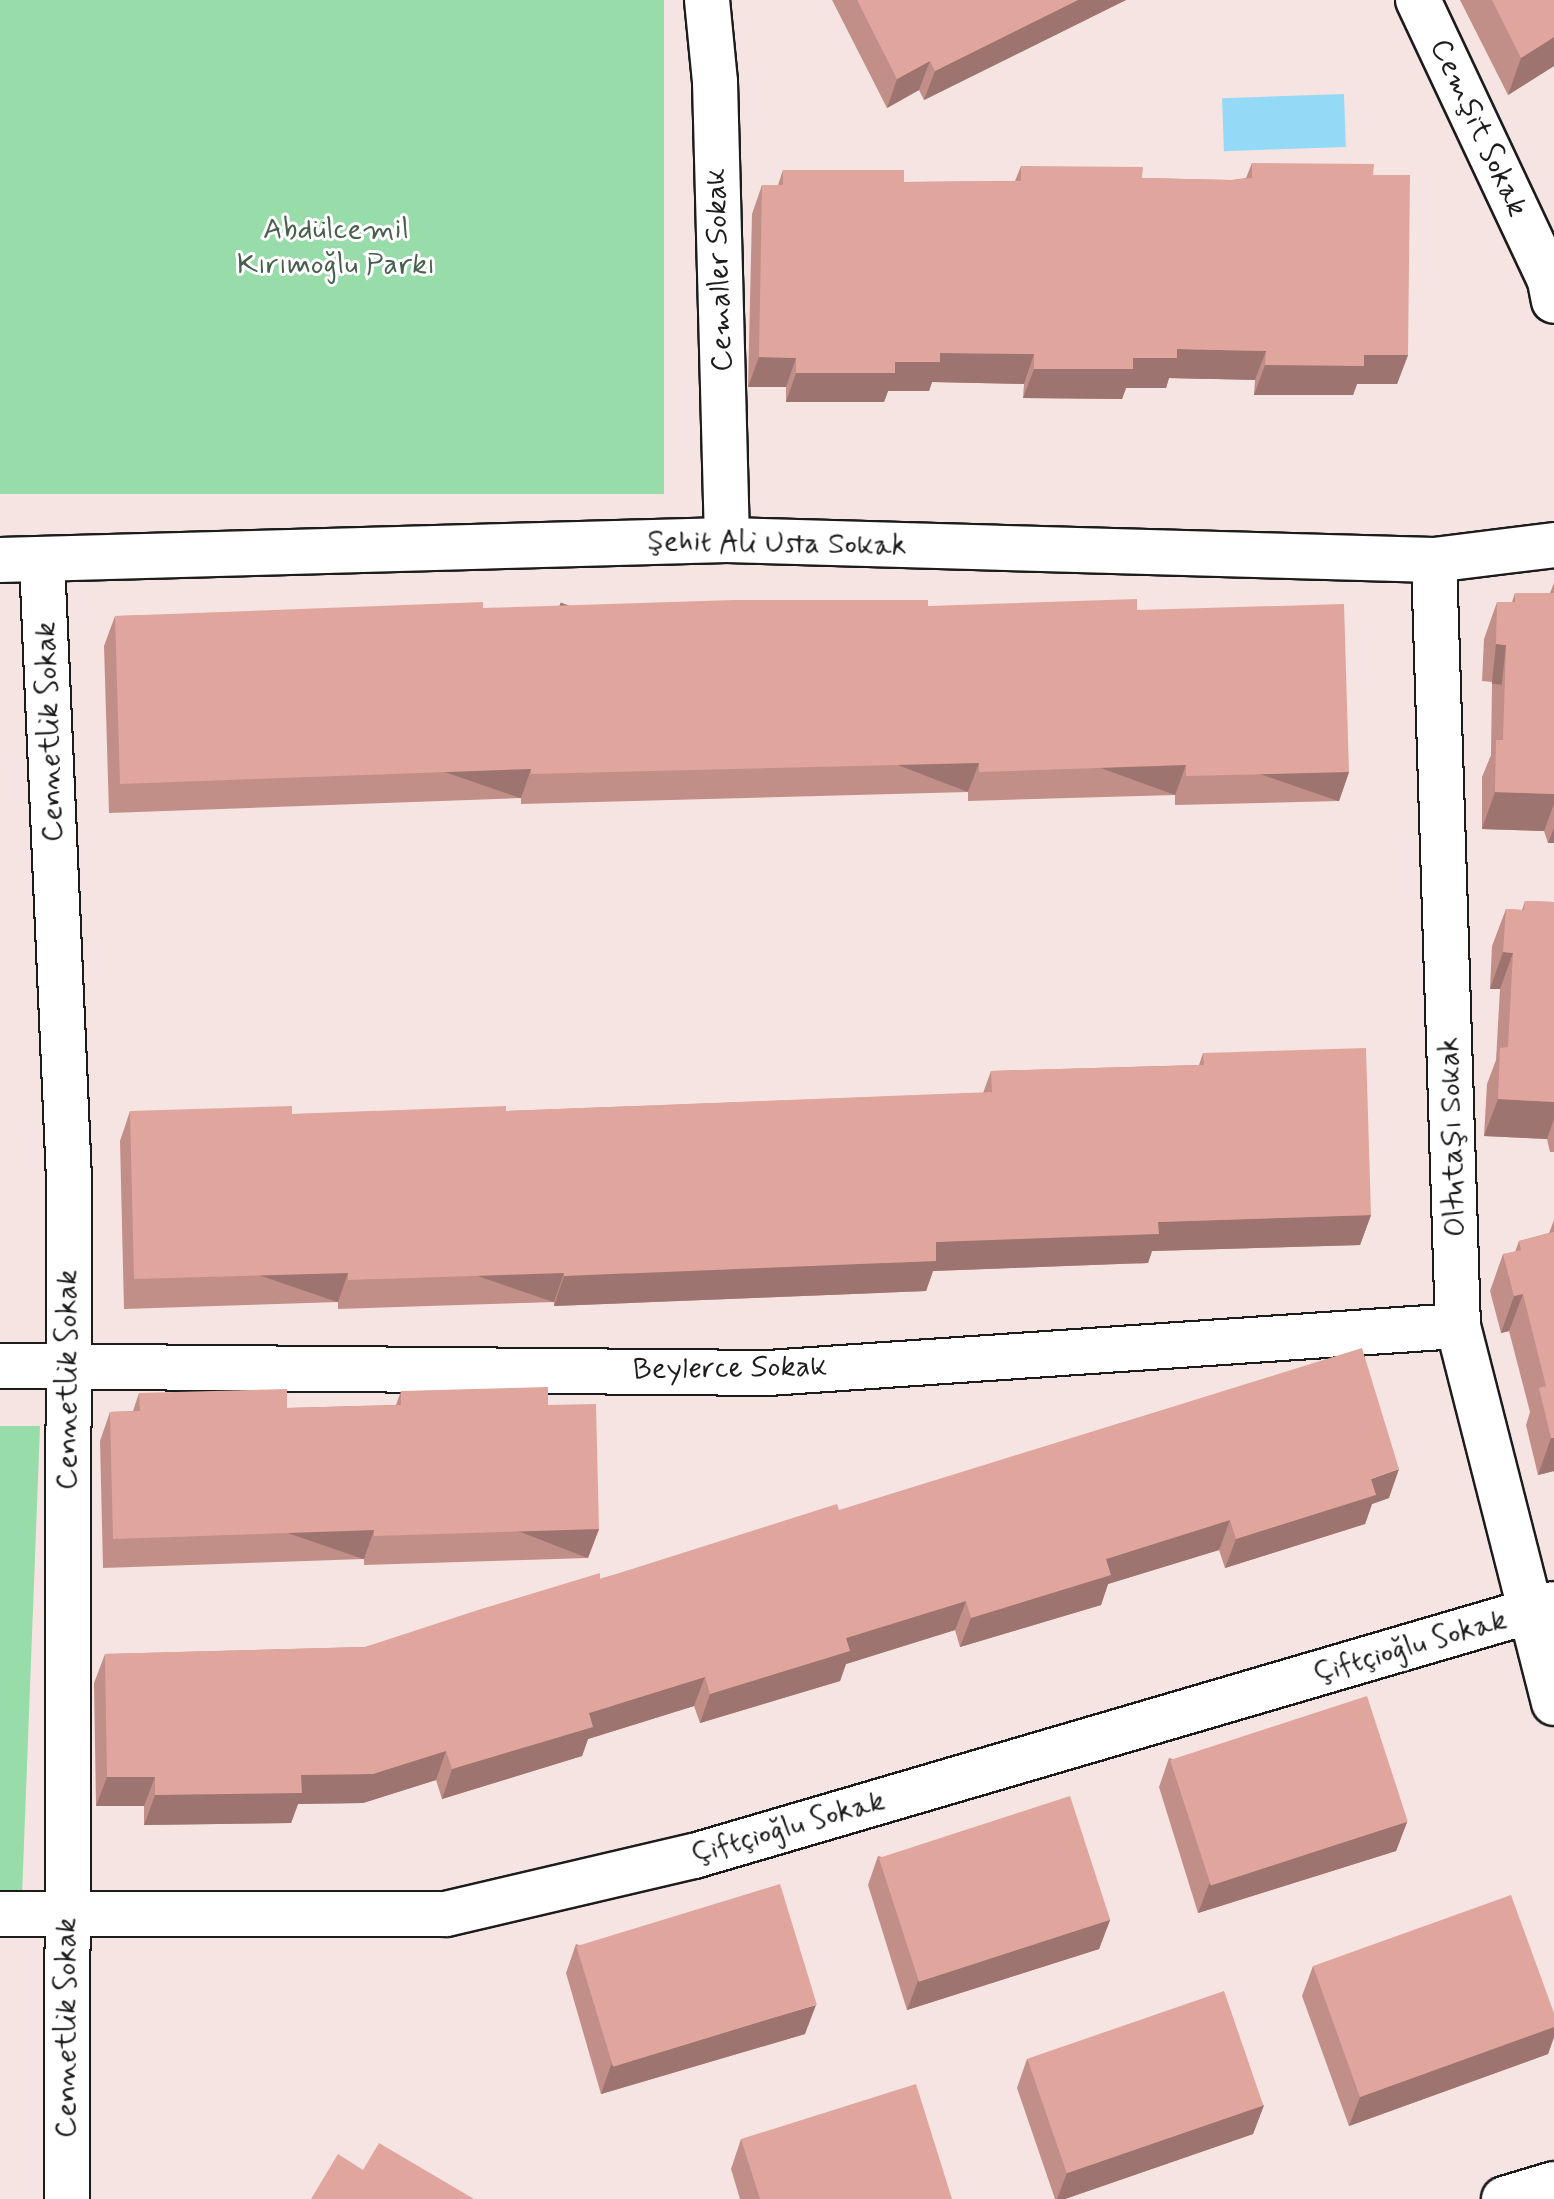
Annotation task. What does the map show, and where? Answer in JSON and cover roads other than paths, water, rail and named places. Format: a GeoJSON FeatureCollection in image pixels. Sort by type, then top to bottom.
{"type":"FeatureCollection","features":[{"type":"Feature","properties":{"kind":"street","name":"Cemaller Sokak"},"geometry":{"type":"LineString","coordinates":[[707,0],[715,82],[727,540]]}},
{"type":"Feature","properties":{"kind":"street","name":"Cemşit Sokak"},"geometry":{"type":"LineString","coordinates":[[1418,0],[1550,281],[1554,301]]}},
{"type":"Feature","properties":{"kind":"street","name":"Şehit Ali Usta Sokak"},"geometry":{"type":"LineString","coordinates":[[21,560],[727,540],[1434,560],[1554,545]]}},
{"type":"Feature","properties":{"kind":"street","name":"Cennetlik Sokak"},"geometry":{"type":"LineString","coordinates":[[21,560],[69,1179],[67,2199]]}},
{"type":"Feature","properties":{"kind":"street","name":"Oltutaşı Sokak"},"geometry":{"type":"LineString","coordinates":[[1434,560],[1458,1326],[1541,1608],[1554,1703]]}},
{"type":"Feature","properties":{"kind":"street","name":"Beylerce Sokak"},"geometry":{"type":"LineString","coordinates":[[0,1366],[768,1373],[1458,1326]]}},
{"type":"Feature","properties":{"kind":"street","name":"Çiftçioğlu Sokak"},"geometry":{"type":"LineString","coordinates":[[0,1914],[446,1914],[694,1856],[1541,1608]]}},
{"type":"Feature","properties":{"kind":"street"},"geometry":{"type":"LineString","coordinates":[[1504,2199],[1554,2184]]}},
{"type":"Feature","properties":{"kind":"water"},"geometry":{"type":"Polygon","coordinates":[[[1344,94],[1346,147],[1224,151],[1222,98],[1344,94]]]}},
{"type":"Feature","properties":{"kind":"park label","name":"Abdülcemil Kırımoğlu Parkı"},"geometry":{"type":"Point","coordinates":[336,247]}}]}
